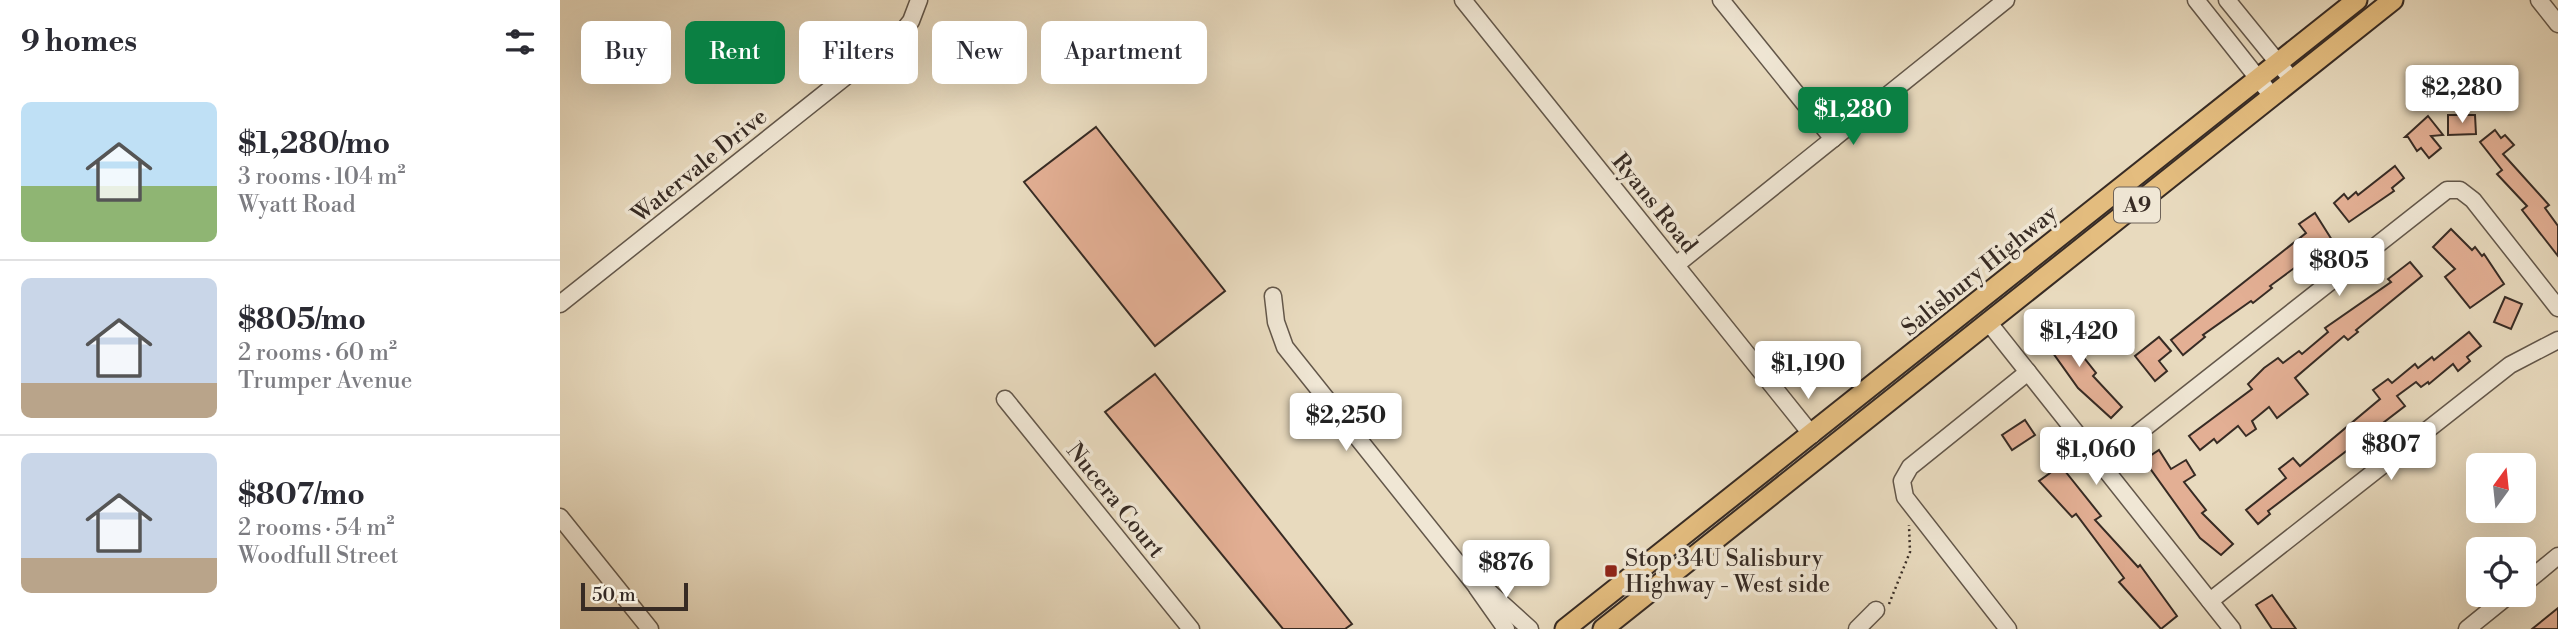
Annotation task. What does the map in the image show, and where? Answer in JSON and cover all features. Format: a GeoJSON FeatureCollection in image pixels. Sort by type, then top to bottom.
{"type":"FeatureCollection","features":[{"type":"Feature","properties":{"kind":"main road","name":"Salisbury Highway"},"geometry":{"type":"LineString","coordinates":[[1564,629],[1812,435],[2357,0]]}},
{"type":"Feature","properties":{"kind":"main road","name":"Salisbury Highway"},"geometry":{"type":"LineString","coordinates":[[1603,629],[2393,0]]}},
{"type":"Feature","properties":{"kind":"main road"},"geometry":{"type":"LineString","coordinates":[[1974,306],[1989,323]]}},
{"type":"Feature","properties":{"kind":"main road"},"geometry":{"type":"LineString","coordinates":[[1812,435],[1825,454]]}},
{"type":"Feature","properties":{"kind":"street","name":"Watervale Drive"},"geometry":{"type":"LineString","coordinates":[[560,304],[903,30],[911,21],[919,0]]}},
{"type":"Feature","properties":{"kind":"street","name":"Ryans Road"},"geometry":{"type":"LineString","coordinates":[[1463,0],[1812,435]]}},
{"type":"Feature","properties":{"kind":"street"},"geometry":{"type":"LineString","coordinates":[[1721,0],[1833,139]]}},
{"type":"Feature","properties":{"kind":"street"},"geometry":{"type":"LineString","coordinates":[[1676,265],[2006,0]]}},
{"type":"Feature","properties":{"kind":"street"},"geometry":{"type":"LineString","coordinates":[[2196,0],[2273,96]]}},
{"type":"Feature","properties":{"kind":"street"},"geometry":{"type":"LineString","coordinates":[[2227,0],[2292,80]]}},
{"type":"Feature","properties":{"kind":"street"},"geometry":{"type":"LineString","coordinates":[[2539,0],[2558,24]]}},
{"type":"Feature","properties":{"kind":"street"},"geometry":{"type":"LineString","coordinates":[[2100,463],[2447,190],[2459,190],[2473,200],[2558,308]]}},
{"type":"Feature","properties":{"kind":"street"},"geometry":{"type":"LineString","coordinates":[[1273,296],[1276,322],[1285,347],[1476,586],[1506,629]]}},
{"type":"Feature","properties":{"kind":"street"},"geometry":{"type":"LineString","coordinates":[[1989,323],[2232,629]]}},
{"type":"Feature","properties":{"kind":"street"},"geometry":{"type":"LineString","coordinates":[[2210,601],[2510,365],[2558,340]]}},
{"type":"Feature","properties":{"kind":"street"},"geometry":{"type":"LineString","coordinates":[[2008,629],[1902,491],[1905,473],[2028,372]]}},
{"type":"Feature","properties":{"kind":"street","name":"Nucera Court"},"geometry":{"type":"LineString","coordinates":[[1004,399],[1191,629]]}},
{"type":"Feature","properties":{"kind":"street"},"geometry":{"type":"LineString","coordinates":[[560,517],[650,629]]}},
{"type":"Feature","properties":{"kind":"street"},"geometry":{"type":"LineString","coordinates":[[2536,574],[2558,556]]}},
{"type":"Feature","properties":{"kind":"street"},"geometry":{"type":"LineString","coordinates":[[1476,586],[1488,591],[1530,629]]}},
{"type":"Feature","properties":{"kind":"street"},"geometry":{"type":"LineString","coordinates":[[2467,629],[2494,607]]}},
{"type":"Feature","properties":{"kind":"street"},"geometry":{"type":"LineString","coordinates":[[1857,629],[1882,609]]}},
{"type":"Feature","properties":{"kind":"path"},"geometry":{"type":"LineString","coordinates":[[1882,609],[1910,552],[1907,526],[1919,515]]}},
{"type":"Feature","properties":{"kind":"building"},"geometry":{"type":"Polygon","coordinates":[[[2448,115],[2475,115],[2476,134],[2448,135],[2448,115]]]}},
{"type":"Feature","properties":{"kind":"building"},"geometry":{"type":"Polygon","coordinates":[[[2428,116],[2443,135],[2431,136],[2441,148],[2429,158],[2421,148],[2417,151],[2408,137],[2405,137],[2428,116]]]}},
{"type":"Feature","properties":{"kind":"building"},"geometry":{"type":"Polygon","coordinates":[[[1096,127],[1225,291],[1155,346],[1024,182],[1096,127]]]}},
{"type":"Feature","properties":{"kind":"building"},"geometry":{"type":"Polygon","coordinates":[[[2495,130],[2501,138],[2505,135],[2514,145],[2503,154],[2549,205],[2545,208],[2558,226],[2558,256],[2522,210],[2527,206],[2497,174],[2502,170],[2480,142],[2495,130]]]}},
{"type":"Feature","properties":{"kind":"building"},"geometry":{"type":"Polygon","coordinates":[[[2395,166],[2404,178],[2392,188],[2394,191],[2349,222],[2334,203],[2344,194],[2348,199],[2356,192],[2358,195],[2395,166]]]}},
{"type":"Feature","properties":{"kind":"building"},"geometry":{"type":"Polygon","coordinates":[[[2315,213],[2332,240],[2270,286],[2272,288],[2253,303],[2251,301],[2203,335],[2205,337],[2183,355],[2171,340],[2306,233],[2299,224],[2315,213]]]}},
{"type":"Feature","properties":{"kind":"building"},"geometry":{"type":"Polygon","coordinates":[[[2451,229],[2472,250],[2475,247],[2482,256],[2484,254],[2504,284],[2470,308],[2445,277],[2455,269],[2433,247],[2451,229]]]}},
{"type":"Feature","properties":{"kind":"building"},"geometry":{"type":"Polygon","coordinates":[[[2410,262],[2422,276],[2356,330],[2358,332],[2348,340],[2344,336],[2295,378],[2308,394],[2277,418],[2269,407],[2252,421],[2256,429],[2246,436],[2238,426],[2217,443],[2214,439],[2200,450],[2189,436],[2252,389],[2248,384],[2264,368],[2278,358],[2283,363],[2299,351],[2302,354],[2328,332],[2325,328],[2391,282],[2388,279],[2410,262]]]}},
{"type":"Feature","properties":{"kind":"building"},"geometry":{"type":"Polygon","coordinates":[[[2505,297],[2522,304],[2511,329],[2494,322],[2505,297]]]}},
{"type":"Feature","properties":{"kind":"building"},"geometry":{"type":"Polygon","coordinates":[[[2054,322],[2061,330],[2064,328],[2096,373],[2093,376],[2122,407],[2111,418],[2078,388],[2038,332],[2054,322]]]}},
{"type":"Feature","properties":{"kind":"building"},"geometry":{"type":"Polygon","coordinates":[[[2469,332],[2481,346],[2467,357],[2470,361],[2458,371],[2453,364],[2429,384],[2428,382],[2421,387],[2416,382],[2397,396],[2405,406],[2268,511],[2270,514],[2258,524],[2246,510],[2286,478],[2279,469],[2293,458],[2300,466],[2380,399],[2373,390],[2388,379],[2392,383],[2415,364],[2418,368],[2432,357],[2434,360],[2469,332]]]}},
{"type":"Feature","properties":{"kind":"building"},"geometry":{"type":"Polygon","coordinates":[[[2159,337],[2171,351],[2159,361],[2167,371],[2155,381],[2135,356],[2159,337]]]}},
{"type":"Feature","properties":{"kind":"building"},"geometry":{"type":"Polygon","coordinates":[[[1155,374],[1352,624],[1345,629],[1283,629],[1105,412],[1155,374]]]}},
{"type":"Feature","properties":{"kind":"building"},"geometry":{"type":"Polygon","coordinates":[[[2025,420],[2035,435],[2012,450],[2002,435],[2025,420]]]}},
{"type":"Feature","properties":{"kind":"building"},"geometry":{"type":"Polygon","coordinates":[[[2159,450],[2171,469],[2186,460],[2195,475],[2184,482],[2206,510],[2202,513],[2233,544],[2221,555],[2200,538],[2144,460],[2159,450]]]}},
{"type":"Feature","properties":{"kind":"building"},"geometry":{"type":"Polygon","coordinates":[[[2057,461],[2101,516],[2095,520],[2138,567],[2140,565],[2177,616],[2161,629],[2119,582],[2124,578],[2076,514],[2072,517],[2039,481],[2050,473],[2047,469],[2057,461]]]}},
{"type":"Feature","properties":{"kind":"building"},"geometry":{"type":"Polygon","coordinates":[[[2272,595],[2296,629],[2272,629],[2256,605],[2272,595]]]}},
{"type":"Feature","properties":{"kind":"building"},"geometry":{"type":"Polygon","coordinates":[[[2558,608],[2558,629],[2532,629],[2558,608]]]}},
{"type":"Feature","properties":{"kind":"place","name":"Stop 34U Salisbury Highway - West side"},"geometry":{"type":"Point","coordinates":[1611,571]}}]}
